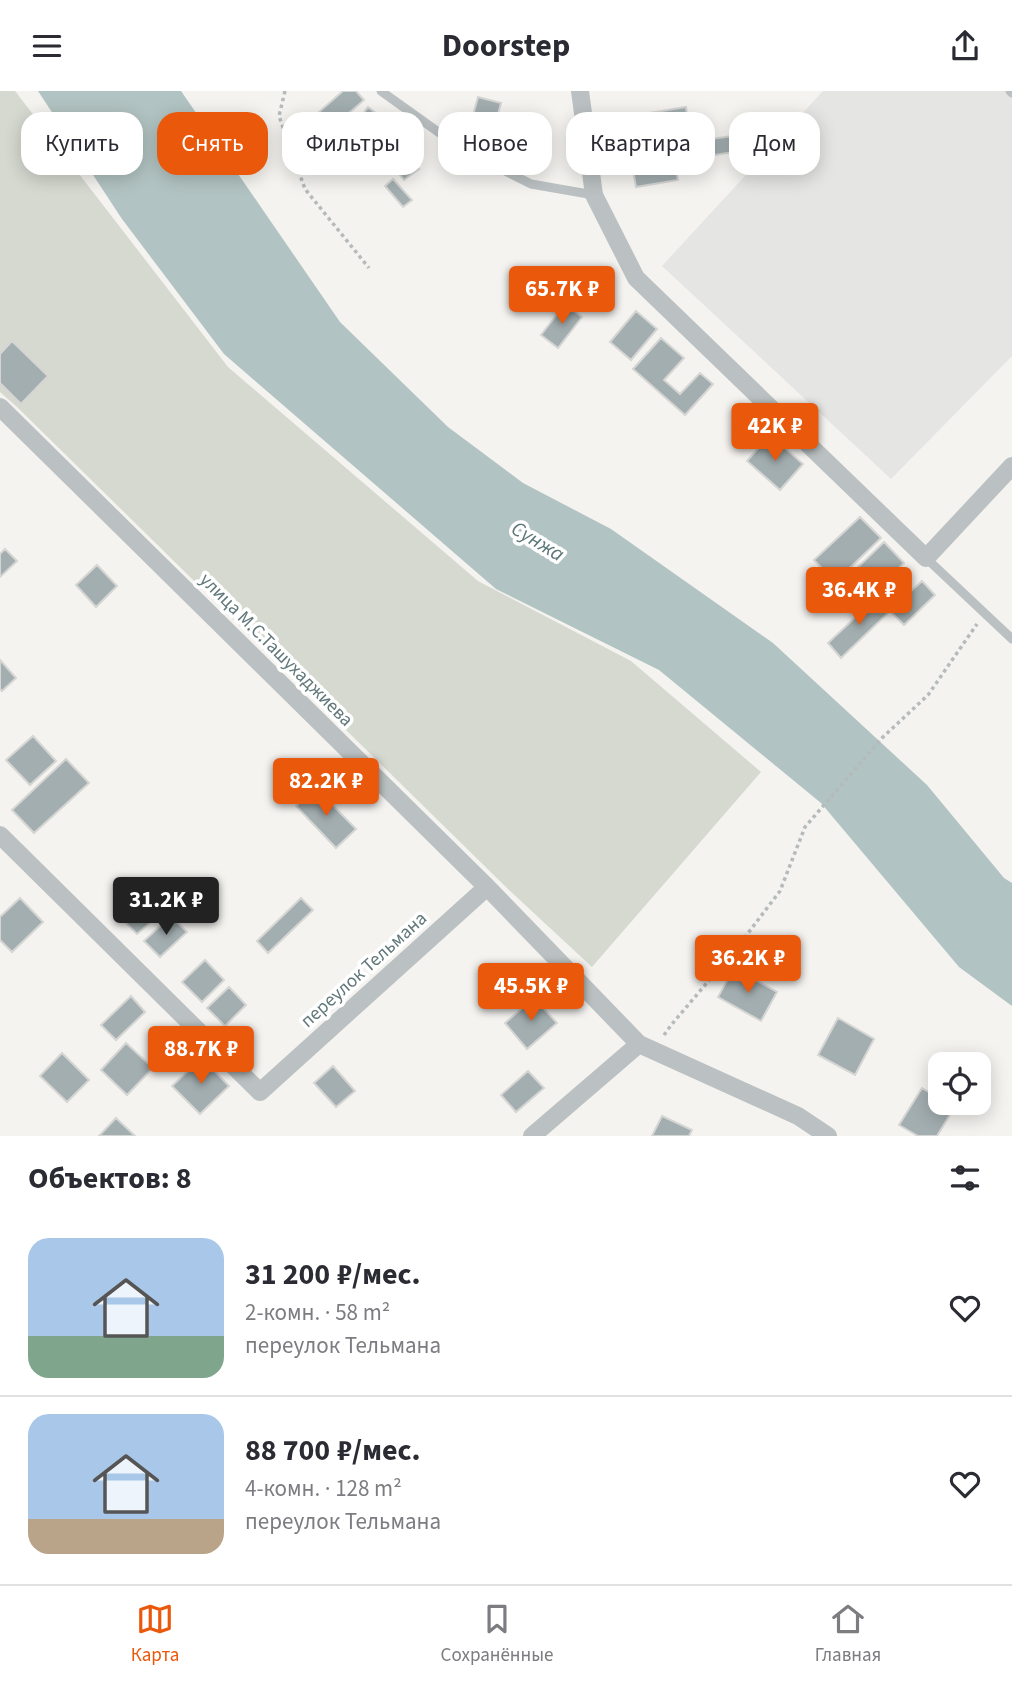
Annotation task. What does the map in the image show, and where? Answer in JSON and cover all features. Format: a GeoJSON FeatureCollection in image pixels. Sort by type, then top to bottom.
{"type":"FeatureCollection","features":[{"type":"Feature","properties":{"kind":"street"},"geometry":{"type":"LineString","coordinates":[[580,91],[594,195],[636,278],[926,558],[1012,466]]}},
{"type":"Feature","properties":{"kind":"street","name":"улица М.С.Ташухаджиева"},"geometry":{"type":"LineString","coordinates":[[0,407],[646,1048],[798,1117],[828,1136]]}},
{"type":"Feature","properties":{"kind":"street","name":"переулок Тельмана"},"geometry":{"type":"LineString","coordinates":[[0,835],[260,1092],[486,887]]}},
{"type":"Feature","properties":{"kind":"street"},"geometry":{"type":"LineString","coordinates":[[532,1136],[646,1048]]}},
{"type":"Feature","properties":{"kind":"lane"},"geometry":{"type":"LineString","coordinates":[[381,91],[462,149],[531,184],[594,195]]}},
{"type":"Feature","properties":{"kind":"lane"},"geometry":{"type":"LineString","coordinates":[[926,558],[1012,639]]}},
{"type":"Feature","properties":{"kind":"path"},"geometry":{"type":"LineString","coordinates":[[285,91],[279,116],[306,189],[369,268]]}},
{"type":"Feature","properties":{"kind":"path"},"geometry":{"type":"LineString","coordinates":[[646,1048],[672,1024],[780,891],[805,827],[882,738],[928,695],[984,613]]}},
{"type":"Feature","properties":{"kind":"shaded area"},"geometry":{"type":"Polygon","coordinates":[[[0,91],[15,91],[31,112],[21,112],[21,175],[80,175],[228,367],[478,581],[631,661],[761,772],[592,967],[509,890],[0,392],[0,91]]]}},
{"type":"Feature","properties":{"kind":"shaded area"},"geometry":{"type":"Polygon","coordinates":[[[823,91],[1012,91],[1012,356],[891,479],[662,266],[746,175],[820,175],[820,112],[804,112],[823,91]]]}},
{"type":"Feature","properties":{"kind":"water","name":"Сунжа"},"geometry":{"type":"Polygon","coordinates":[[[38,91],[181,91],[195,112],[157,112],[157,175],[239,175],[340,322],[448,427],[523,483],[611,529],[773,643],[927,785],[1004,878],[1012,883],[1012,1006],[959,967],[821,803],[659,670],[496,589],[224,354],[122,219],[93,175],[143,175],[143,112],[52,112],[38,91]]]}},
{"type":"Feature","properties":{"kind":"building"},"geometry":{"type":"Polygon","coordinates":[[[343,91],[356,91],[364,100],[350,112],[319,112],[343,91]]]}},
{"type":"Feature","properties":{"kind":"building"},"geometry":{"type":"Polygon","coordinates":[[[478,97],[501,103],[499,112],[474,112],[478,97]]]}},
{"type":"Feature","properties":{"kind":"building"},"geometry":{"type":"Polygon","coordinates":[[[686,107],[687,112],[656,112],[686,107]]]}},
{"type":"Feature","properties":{"kind":"building"},"geometry":{"type":"Polygon","coordinates":[[[729,136],[729,153],[715,155],[715,139],[729,136]]]}},
{"type":"Feature","properties":{"kind":"building"},"geometry":{"type":"Polygon","coordinates":[[[634,175],[677,175],[678,180],[636,187],[634,175]]]}},
{"type":"Feature","properties":{"kind":"building"},"geometry":{"type":"Polygon","coordinates":[[[393,179],[412,200],[403,207],[385,186],[393,179]]]}},
{"type":"Feature","properties":{"kind":"building"},"geometry":{"type":"Polygon","coordinates":[[[565,304],[582,317],[558,348],[541,335],[565,304]]]}},
{"type":"Feature","properties":{"kind":"building"},"geometry":{"type":"Polygon","coordinates":[[[636,311],[657,329],[631,360],[610,342],[636,311]]]}},
{"type":"Feature","properties":{"kind":"building"},"geometry":{"type":"Polygon","coordinates":[[[661,338],[684,358],[664,380],[680,394],[700,373],[713,384],[685,415],[633,369],[661,338]]]}},
{"type":"Feature","properties":{"kind":"building"},"geometry":{"type":"Polygon","coordinates":[[[12,341],[48,376],[21,404],[0,383],[0,354],[12,341]]]}},
{"type":"Feature","properties":{"kind":"building"},"geometry":{"type":"Polygon","coordinates":[[[770,435],[803,464],[780,490],[747,461],[770,435]]]}},
{"type":"Feature","properties":{"kind":"building"},"geometry":{"type":"Polygon","coordinates":[[[860,517],[881,538],[835,582],[814,560],[860,517]]]}},
{"type":"Feature","properties":{"kind":"building"},"geometry":{"type":"Polygon","coordinates":[[[884,542],[904,563],[871,595],[851,574],[884,542]]]}},
{"type":"Feature","properties":{"kind":"building"},"geometry":{"type":"Polygon","coordinates":[[[5,549],[17,561],[0,577],[0,554],[5,549]]]}},
{"type":"Feature","properties":{"kind":"building"},"geometry":{"type":"Polygon","coordinates":[[[97,565],[117,586],[96,607],[76,585],[97,565]]]}},
{"type":"Feature","properties":{"kind":"building"},"geometry":{"type":"Polygon","coordinates":[[[922,581],[935,595],[904,625],[890,611],[922,581]]]}},
{"type":"Feature","properties":{"kind":"building"},"geometry":{"type":"Polygon","coordinates":[[[877,597],[890,611],[841,658],[828,643],[877,597]]]}},
{"type":"Feature","properties":{"kind":"building"},"geometry":{"type":"Polygon","coordinates":[[[0,660],[16,678],[2,691],[0,689],[0,660]]]}},
{"type":"Feature","properties":{"kind":"building"},"geometry":{"type":"Polygon","coordinates":[[[33,736],[56,761],[30,785],[6,760],[33,736]]]}},
{"type":"Feature","properties":{"kind":"building"},"geometry":{"type":"Polygon","coordinates":[[[66,759],[89,783],[34,833],[12,810],[66,759]]]}},
{"type":"Feature","properties":{"kind":"building"},"geometry":{"type":"Polygon","coordinates":[[[316,788],[356,829],[336,848],[296,806],[316,788]]]}},
{"type":"Feature","properties":{"kind":"building"},"geometry":{"type":"Polygon","coordinates":[[[20,898],[43,922],[12,952],[0,940],[0,917],[20,898]]]}},
{"type":"Feature","properties":{"kind":"building"},"geometry":{"type":"Polygon","coordinates":[[[301,898],[313,910],[268,953],[257,941],[301,898]]]}},
{"type":"Feature","properties":{"kind":"building"},"geometry":{"type":"Polygon","coordinates":[[[135,903],[152,921],[137,934],[120,917],[135,903]]]}},
{"type":"Feature","properties":{"kind":"building"},"geometry":{"type":"Polygon","coordinates":[[[171,916],[187,932],[160,957],[144,941],[171,916]]]}},
{"type":"Feature","properties":{"kind":"building"},"geometry":{"type":"Polygon","coordinates":[[[205,960],[224,980],[202,1002],[182,982],[205,960]]]}},
{"type":"Feature","properties":{"kind":"building"},"geometry":{"type":"Polygon","coordinates":[[[734,968],[777,992],[761,1021],[718,997],[734,968]]]}},
{"type":"Feature","properties":{"kind":"building"},"geometry":{"type":"Polygon","coordinates":[[[229,987],[246,1005],[225,1026],[207,1008],[229,987]]]}},
{"type":"Feature","properties":{"kind":"building"},"geometry":{"type":"Polygon","coordinates":[[[131,996],[145,1012],[116,1040],[101,1025],[131,996]]]}},
{"type":"Feature","properties":{"kind":"building"},"geometry":{"type":"Polygon","coordinates":[[[534,998],[557,1023],[527,1049],[505,1023],[534,998]]]}},
{"type":"Feature","properties":{"kind":"building"},"geometry":{"type":"Polygon","coordinates":[[[838,1018],[874,1039],[855,1075],[818,1055],[838,1018]]]}},
{"type":"Feature","properties":{"kind":"building"},"geometry":{"type":"Polygon","coordinates":[[[126,1043],[153,1068],[127,1095],[101,1070],[126,1043]]]}},
{"type":"Feature","properties":{"kind":"building"},"geometry":{"type":"Polygon","coordinates":[[[62,1053],[89,1080],[67,1102],[40,1076],[62,1053]]]}},
{"type":"Feature","properties":{"kind":"building"},"geometry":{"type":"Polygon","coordinates":[[[202,1058],[229,1086],[200,1114],[172,1086],[202,1058]]]}},
{"type":"Feature","properties":{"kind":"building"},"geometry":{"type":"Polygon","coordinates":[[[333,1066],[355,1091],[336,1107],[314,1083],[333,1066]]]}},
{"type":"Feature","properties":{"kind":"building"},"geometry":{"type":"Polygon","coordinates":[[[528,1071],[544,1088],[516,1112],[501,1095],[528,1071]]]}},
{"type":"Feature","properties":{"kind":"building"},"geometry":{"type":"Polygon","coordinates":[[[922,1088],[928,1092],[928,1115],[950,1115],[937,1136],[918,1136],[899,1125],[922,1088]]]}},
{"type":"Feature","properties":{"kind":"building"},"geometry":{"type":"Polygon","coordinates":[[[662,1116],[692,1130],[689,1136],[652,1136],[662,1116]]]}},
{"type":"Feature","properties":{"kind":"building"},"geometry":{"type":"Polygon","coordinates":[[[116,1118],[135,1136],[99,1136],[116,1118]]]}}]}
